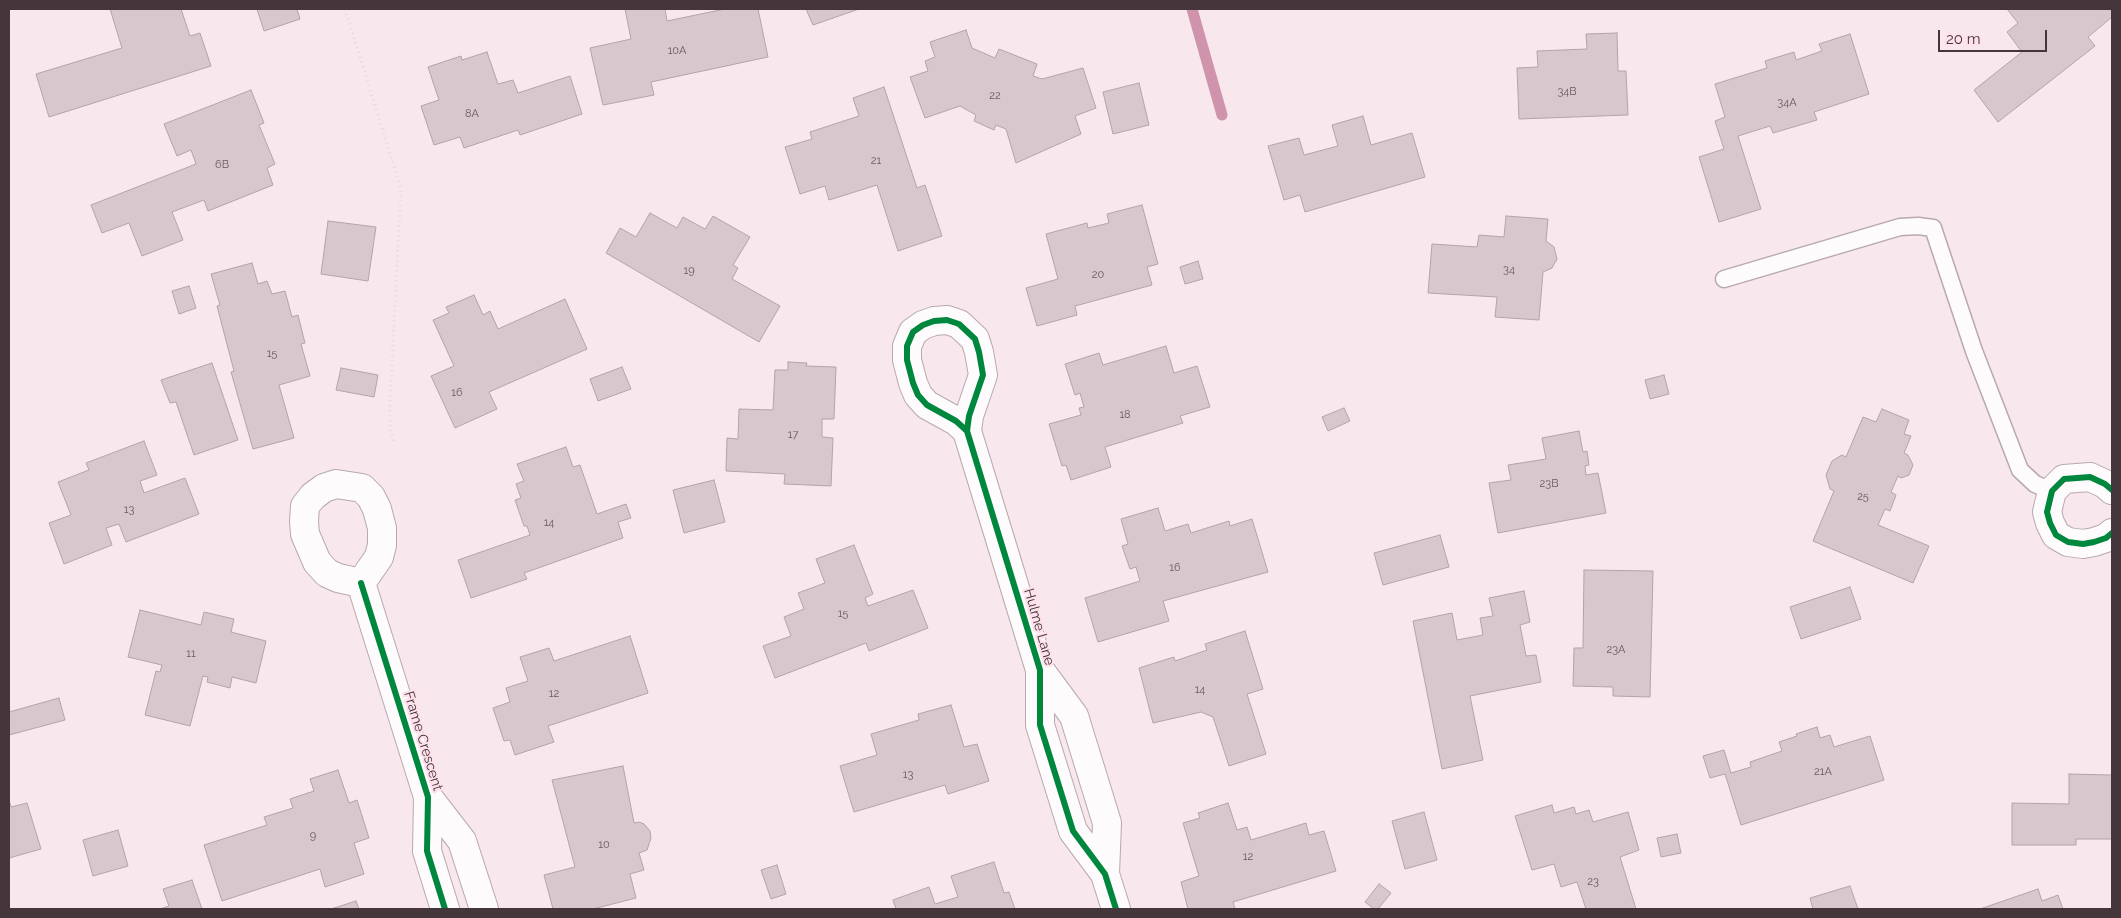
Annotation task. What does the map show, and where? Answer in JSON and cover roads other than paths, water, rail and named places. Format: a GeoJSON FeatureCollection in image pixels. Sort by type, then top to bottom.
{"type":"FeatureCollection","features":[{"type":"Feature","properties":{"kind":"street","name":"Hulme Lane"},"geometry":{"type":"LineString","coordinates":[[967,431],[1040,670],[1040,725],[1073,830],[1104,874],[1116,909]]}},
{"type":"Feature","properties":{"kind":"street"},"geometry":{"type":"LineString","coordinates":[[2112,490],[2105,484],[2090,477],[2064,479],[2052,491],[2047,512],[2056,535],[2068,542],[2083,544],[2094,542],[2106,538],[2112,533]]}},
{"type":"Feature","properties":{"kind":"street","name":"Frame Crescent"},"geometry":{"type":"LineString","coordinates":[[361,583],[428,797],[428,851],[445,909]]}},
{"type":"Feature","properties":{"kind":"street","name":"Frame Crescent"},"geometry":{"type":"LineString","coordinates":[[428,797],[462,841],[484,909]]}},
{"type":"Feature","properties":{"kind":"lane"},"geometry":{"type":"LineString","coordinates":[[1724,279],[1900,227],[1918,226],[1933,228],[1974,351],[2020,470],[2035,484],[2052,491]]}},
{"type":"Feature","properties":{"kind":"waterway"},"geometry":{"type":"LineString","coordinates":[[1192,9],[1222,115]]}}]}
